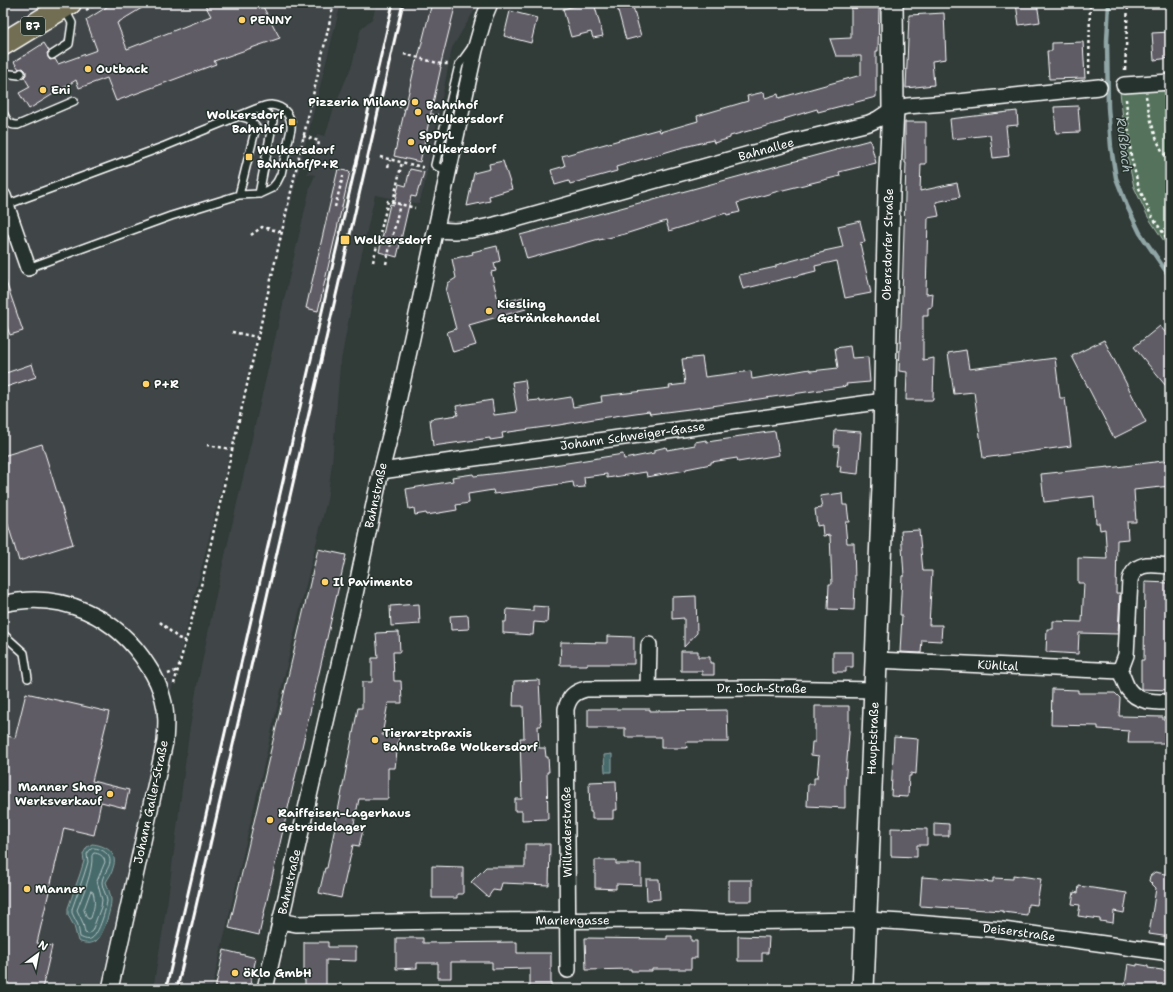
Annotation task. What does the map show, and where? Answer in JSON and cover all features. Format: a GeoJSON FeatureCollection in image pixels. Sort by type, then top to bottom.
{"type":"FeatureCollection","features":[{"type":"Feature","properties":{"kind":"main road","name":"Obersdorfer Straße"},"geometry":{"type":"LineString","coordinates":[[883,486],[889,192],[893,109],[892,3]]}},
{"type":"Feature","properties":{"kind":"main road","name":"B7"},"geometry":{"type":"LineString","coordinates":[[3,44],[67,5]]}},
{"type":"Feature","properties":{"kind":"main road","name":"Hauptstraße"},"geometry":{"type":"LineString","coordinates":[[864,989],[883,486]]}},
{"type":"Feature","properties":{"kind":"street","name":"Bahnstraße"},"geometry":{"type":"LineString","coordinates":[[265,989],[436,230],[447,176],[452,124],[490,3]]}},
{"type":"Feature","properties":{"kind":"street"},"geometry":{"type":"LineString","coordinates":[[1124,85],[1170,82]]}},
{"type":"Feature","properties":{"kind":"street","name":"Bahnallee"},"geometry":{"type":"LineString","coordinates":[[436,230],[471,230],[495,226],[800,140],[869,123],[893,109],[907,106],[1093,88]]}},
{"type":"Feature","properties":{"kind":"street"},"geometry":{"type":"LineString","coordinates":[[5,200],[28,268]]}},
{"type":"Feature","properties":{"kind":"street","name":"Johann Schweiger-Gasse"},"geometry":{"type":"LineString","coordinates":[[381,471],[884,400]]}},
{"type":"Feature","properties":{"kind":"street"},"geometry":{"type":"LineString","coordinates":[[1170,566],[1144,565],[1132,573],[1130,580],[1126,656],[1120,671],[1128,689],[1138,698],[1149,702],[1170,702]]}},
{"type":"Feature","properties":{"kind":"street","name":"Johann Galler-Straße"},"geometry":{"type":"LineString","coordinates":[[3,604],[33,600],[50,601],[68,604],[99,618],[114,627],[142,655],[157,680],[163,697],[166,709],[165,742],[110,989]]}},
{"type":"Feature","properties":{"kind":"street"},"geometry":{"type":"LineString","coordinates":[[648,645],[648,689]]}},
{"type":"Feature","properties":{"kind":"street","name":"Kühltal"},"geometry":{"type":"LineString","coordinates":[[876,660],[1120,671]]}},
{"type":"Feature","properties":{"kind":"street","name":"Dr. Joch-Straße"},"geometry":{"type":"LineString","coordinates":[[572,695],[577,691],[586,689],[764,688],[875,690]]}},
{"type":"Feature","properties":{"kind":"street","name":"Willraderstraße"},"geometry":{"type":"LineString","coordinates":[[568,970],[566,709],[568,700],[572,695]]}},
{"type":"Feature","properties":{"kind":"street","name":"Mariengasse"},"geometry":{"type":"LineString","coordinates":[[280,921],[296,924],[440,921],[679,920],[723,922],[867,920]]}},
{"type":"Feature","properties":{"kind":"street","name":"Deiserstraße"},"geometry":{"type":"LineString","coordinates":[[867,920],[1003,930],[1170,953]]}},
{"type":"Feature","properties":{"kind":"lane"},"geometry":{"type":"LineString","coordinates":[[52,55],[69,44],[72,23],[67,5]]}},
{"type":"Feature","properties":{"kind":"lane"},"geometry":{"type":"LineString","coordinates":[[452,124],[459,65],[479,38]]}},
{"type":"Feature","properties":{"kind":"lane"},"geometry":{"type":"LineString","coordinates":[[3,73],[19,75],[22,73]]}},
{"type":"Feature","properties":{"kind":"lane"},"geometry":{"type":"LineString","coordinates":[[3,113],[9,123],[18,125],[74,101]]}},
{"type":"Feature","properties":{"kind":"lane"},"geometry":{"type":"LineString","coordinates":[[5,200],[165,146],[256,108],[270,105],[279,107],[287,112],[292,122],[281,174],[278,182],[272,188],[258,194],[239,195],[171,216],[28,268]]}},
{"type":"Feature","properties":{"kind":"lane"},"geometry":{"type":"LineString","coordinates":[[256,108],[265,111],[273,121],[258,194]]}},
{"type":"Feature","properties":{"kind":"lane"},"geometry":{"type":"LineString","coordinates":[[238,116],[249,120],[256,127],[239,195]]}},
{"type":"Feature","properties":{"kind":"lane"},"geometry":{"type":"LineString","coordinates":[[3,634],[24,653],[28,678]]}},
{"type":"Feature","properties":{"kind":"path"},"geometry":{"type":"LineString","coordinates":[[163,697],[172,691],[203,578],[334,3]]}},
{"type":"Feature","properties":{"kind":"path"},"geometry":{"type":"LineString","coordinates":[[1090,3],[1093,88]]}},
{"type":"Feature","properties":{"kind":"path"},"geometry":{"type":"LineString","coordinates":[[1128,3],[1124,85],[1131,156],[1139,188],[1151,215],[1170,243]]}},
{"type":"Feature","properties":{"kind":"path"},"geometry":{"type":"LineString","coordinates":[[404,54],[442,64],[459,65]]}},
{"type":"Feature","properties":{"kind":"path"},"geometry":{"type":"LineString","coordinates":[[1144,84],[1152,126],[1166,157],[1170,162]]}},
{"type":"Feature","properties":{"kind":"path"},"geometry":{"type":"LineString","coordinates":[[393,103],[405,109]]}},
{"type":"Feature","properties":{"kind":"path"},"geometry":{"type":"LineString","coordinates":[[303,136],[319,141],[318,148]]}},
{"type":"Feature","properties":{"kind":"path"},"geometry":{"type":"LineString","coordinates":[[380,157],[422,167],[433,174],[447,176]]}},
{"type":"Feature","properties":{"kind":"path"},"geometry":{"type":"LineString","coordinates":[[388,167],[390,160]]}},
{"type":"Feature","properties":{"kind":"path"},"geometry":{"type":"LineString","coordinates":[[393,202],[402,162]]}},
{"type":"Feature","properties":{"kind":"path"},"geometry":{"type":"LineString","coordinates":[[297,164],[310,167]]}},
{"type":"Feature","properties":{"kind":"path"},"geometry":{"type":"LineString","coordinates":[[335,207],[343,176]]}},
{"type":"Feature","properties":{"kind":"path"},"geometry":{"type":"LineString","coordinates":[[373,262],[388,201],[415,208]]}},
{"type":"Feature","properties":{"kind":"path"},"geometry":{"type":"LineString","coordinates":[[386,264],[400,204]]}},
{"type":"Feature","properties":{"kind":"path"},"geometry":{"type":"LineString","coordinates":[[251,235],[262,228],[282,232]]}},
{"type":"Feature","properties":{"kind":"path"},"geometry":{"type":"LineString","coordinates":[[232,332],[257,337]]}},
{"type":"Feature","properties":{"kind":"path"},"geometry":{"type":"LineString","coordinates":[[207,445],[232,449]]}},
{"type":"Feature","properties":{"kind":"path"},"geometry":{"type":"LineString","coordinates":[[160,622],[178,638],[186,641]]}},
{"type":"Feature","properties":{"kind":"shaded area"},"geometry":{"type":"Polygon","coordinates":[[[3,3],[341,3],[257,337],[100,989],[3,989],[3,3]]]}},
{"type":"Feature","properties":{"kind":"shaded area"},"geometry":{"type":"Polygon","coordinates":[[[377,3],[479,3],[452,48],[424,187],[419,204],[375,195],[357,276],[340,366],[332,464],[327,500],[299,613],[212,989],[153,989],[168,898],[189,733],[197,686],[217,590],[310,187],[315,175],[307,174],[317,134],[325,136],[335,105],[352,65],[361,28],[372,19],[377,3]]]}},
{"type":"Feature","properties":{"kind":"green space"},"geometry":{"type":"Polygon","coordinates":[[[1170,87],[1170,250],[1148,217],[1134,187],[1127,155],[1120,92],[1170,87]]]}},
{"type":"Feature","properties":{"kind":"water"},"geometry":{"type":"Polygon","coordinates":[[[612,754],[612,772],[605,772],[604,755],[612,754]]]}},
{"type":"Feature","properties":{"kind":"water"},"geometry":{"type":"Polygon","coordinates":[[[92,844],[109,850],[114,858],[114,862],[112,872],[106,882],[111,900],[110,910],[106,922],[99,938],[94,942],[87,943],[78,941],[74,926],[68,915],[68,908],[84,861],[83,854],[87,847],[92,844]]]}},
{"type":"Feature","properties":{"kind":"building"},"geometry":{"type":"Polygon","coordinates":[[[113,3],[150,3],[117,23],[127,49],[211,16],[204,3],[261,3],[280,38],[214,61],[216,64],[116,101],[107,78],[79,88],[76,80],[29,109],[19,93],[30,87],[24,77],[26,75],[26,71],[23,68],[19,69],[14,62],[44,43],[49,51],[47,53],[50,60],[55,59],[58,64],[97,50],[86,20],[113,3]]]}},
{"type":"Feature","properties":{"kind":"building","name":"Bahnhof Wolkersdorf"},"geometry":{"type":"Polygon","coordinates":[[[432,3],[456,3],[440,67],[420,162],[394,156],[416,61],[417,62],[432,3]]]}},
{"type":"Feature","properties":{"kind":"building"},"geometry":{"type":"Polygon","coordinates":[[[587,3],[594,3],[603,36],[593,38],[591,32],[571,37],[563,9],[587,3]]]}},
{"type":"Feature","properties":{"kind":"building"},"geometry":{"type":"Polygon","coordinates":[[[616,3],[632,3],[641,36],[626,40],[616,3]]]}},
{"type":"Feature","properties":{"kind":"building"},"geometry":{"type":"Polygon","coordinates":[[[1016,3],[1037,3],[1040,22],[1019,25],[1016,3]]]}},
{"type":"Feature","properties":{"kind":"building"},"geometry":{"type":"Polygon","coordinates":[[[851,8],[879,8],[878,51],[876,51],[876,97],[818,112],[817,109],[784,119],[785,121],[730,136],[730,138],[714,143],[713,140],[680,148],[616,167],[617,171],[570,184],[569,181],[555,185],[551,170],[565,166],[562,156],[659,129],[660,132],[698,121],[697,116],[748,101],[747,96],[764,92],[765,98],[778,94],[779,98],[861,75],[861,56],[836,56],[830,39],[851,38],[851,8]]]}},
{"type":"Feature","properties":{"kind":"building"},"geometry":{"type":"Polygon","coordinates":[[[510,11],[537,18],[531,43],[504,36],[510,11]]]}},
{"type":"Feature","properties":{"kind":"building"},"geometry":{"type":"Polygon","coordinates":[[[944,13],[946,59],[932,61],[934,85],[906,88],[909,15],[944,13]]]}},
{"type":"Feature","properties":{"kind":"building"},"geometry":{"type":"Polygon","coordinates":[[[1170,32],[1170,58],[1154,60],[1152,33],[1170,32]]]}},
{"type":"Feature","properties":{"kind":"building"},"geometry":{"type":"Polygon","coordinates":[[[1083,42],[1085,78],[1049,79],[1047,51],[1052,51],[1052,43],[1083,42]]]}},
{"type":"Feature","properties":{"kind":"building"},"geometry":{"type":"Polygon","coordinates":[[[1078,106],[1080,132],[1056,133],[1054,107],[1078,106]]]}},
{"type":"Feature","properties":{"kind":"building"},"geometry":{"type":"Polygon","coordinates":[[[1017,111],[1018,125],[1006,126],[1009,156],[993,158],[990,135],[952,139],[950,119],[1017,111]]]}},
{"type":"Feature","properties":{"kind":"building"},"geometry":{"type":"Polygon","coordinates":[[[905,122],[926,122],[926,164],[921,164],[920,191],[957,183],[960,197],[936,202],[939,216],[928,218],[926,294],[933,293],[932,307],[928,308],[928,316],[923,316],[923,360],[934,358],[933,400],[906,400],[907,372],[899,371],[906,163],[905,122]]]}},
{"type":"Feature","properties":{"kind":"building"},"geometry":{"type":"Polygon","coordinates":[[[870,140],[876,163],[839,172],[840,176],[737,203],[740,212],[727,215],[726,213],[669,231],[666,221],[625,234],[599,239],[527,259],[520,235],[643,203],[870,140]]]}},
{"type":"Feature","properties":{"kind":"building"},"geometry":{"type":"Polygon","coordinates":[[[503,161],[512,189],[489,196],[490,201],[467,206],[474,173],[490,169],[489,164],[503,161]]]}},
{"type":"Feature","properties":{"kind":"building"},"geometry":{"type":"Polygon","coordinates":[[[338,169],[350,172],[318,311],[306,308],[338,169]]]}},
{"type":"Feature","properties":{"kind":"building"},"geometry":{"type":"Polygon","coordinates":[[[410,169],[424,172],[416,197],[411,196],[397,257],[379,252],[390,204],[394,205],[399,184],[406,186],[410,169]]]}},
{"type":"Feature","properties":{"kind":"building"},"geometry":{"type":"Polygon","coordinates":[[[860,221],[865,242],[860,243],[871,293],[845,298],[837,261],[815,266],[816,271],[743,289],[739,275],[776,267],[776,265],[843,247],[838,226],[860,221]]]}},
{"type":"Feature","properties":{"kind":"building"},"geometry":{"type":"Polygon","coordinates":[[[497,246],[500,261],[494,263],[496,271],[491,272],[499,304],[523,297],[526,309],[469,325],[476,345],[453,352],[447,332],[456,329],[446,291],[448,283],[456,278],[452,259],[497,246]]]}},
{"type":"Feature","properties":{"kind":"building"},"geometry":{"type":"Polygon","coordinates":[[[5,279],[23,331],[10,335],[3,316],[3,280],[5,279]]]}},
{"type":"Feature","properties":{"kind":"building"},"geometry":{"type":"Polygon","coordinates":[[[1160,326],[1170,338],[1170,391],[1134,347],[1160,326]]]}},
{"type":"Feature","properties":{"kind":"building"},"geometry":{"type":"Polygon","coordinates":[[[1104,340],[1146,422],[1114,438],[1072,356],[1104,340]]]}},
{"type":"Feature","properties":{"kind":"building"},"geometry":{"type":"Polygon","coordinates":[[[850,346],[852,358],[868,357],[870,382],[846,384],[847,386],[705,407],[650,414],[649,411],[594,419],[502,433],[503,438],[490,440],[490,438],[433,446],[430,419],[458,415],[456,406],[492,400],[494,415],[517,412],[512,382],[525,380],[528,401],[540,400],[540,402],[571,397],[573,407],[602,402],[601,396],[670,388],[669,386],[685,384],[682,359],[702,357],[705,377],[751,371],[752,379],[810,369],[811,371],[838,368],[835,348],[850,346]]]}},
{"type":"Feature","properties":{"kind":"building"},"geometry":{"type":"Polygon","coordinates":[[[966,350],[969,369],[1055,358],[1060,398],[1065,398],[1071,446],[983,458],[974,392],[954,394],[948,353],[966,350]]]}},
{"type":"Feature","properties":{"kind":"building"},"geometry":{"type":"Polygon","coordinates":[[[32,364],[36,377],[3,388],[3,374],[32,364]]]}},
{"type":"Feature","properties":{"kind":"building"},"geometry":{"type":"Polygon","coordinates":[[[835,430],[861,432],[858,474],[840,472],[841,466],[837,466],[839,446],[834,446],[835,430]]]}},
{"type":"Feature","properties":{"kind":"building"},"geometry":{"type":"Polygon","coordinates":[[[775,431],[779,455],[738,462],[737,458],[711,462],[711,464],[686,470],[647,477],[646,472],[607,478],[607,474],[584,477],[585,487],[574,488],[573,482],[494,494],[493,490],[468,494],[469,503],[456,505],[457,510],[427,515],[426,513],[415,515],[414,508],[409,509],[406,489],[453,481],[452,477],[542,468],[623,454],[624,459],[654,453],[654,450],[666,447],[667,450],[695,445],[695,442],[706,440],[707,442],[775,431]]]}},
{"type":"Feature","properties":{"kind":"building"},"geometry":{"type":"Polygon","coordinates":[[[42,444],[73,544],[19,561],[3,508],[3,456],[42,444]]]}},
{"type":"Feature","properties":{"kind":"building"},"geometry":{"type":"Polygon","coordinates":[[[1170,460],[1170,486],[1134,490],[1136,522],[1127,522],[1128,539],[1117,540],[1116,593],[1120,593],[1118,634],[1079,633],[1078,654],[1046,652],[1047,629],[1053,629],[1053,621],[1082,622],[1084,583],[1078,583],[1078,558],[1107,559],[1105,529],[1100,530],[1099,523],[1096,523],[1094,496],[1044,502],[1041,474],[1109,468],[1170,460]]]}},
{"type":"Feature","properties":{"kind":"building"},"geometry":{"type":"Polygon","coordinates":[[[842,493],[843,505],[847,505],[849,522],[845,522],[847,543],[854,543],[854,610],[828,609],[829,584],[832,584],[830,535],[823,536],[822,525],[817,526],[815,509],[822,508],[820,496],[842,493]]]}},
{"type":"Feature","properties":{"kind":"building"},"geometry":{"type":"Polygon","coordinates":[[[919,530],[923,571],[932,571],[929,625],[942,625],[941,641],[922,640],[921,653],[900,652],[902,576],[904,576],[901,531],[919,530]]]}},
{"type":"Feature","properties":{"kind":"building","name":"Raiffeisen-Lagerhaus Getreidelager"},"geometry":{"type":"Polygon","coordinates":[[[318,549],[346,555],[259,935],[229,928],[318,549]]]}},
{"type":"Feature","properties":{"kind":"building"},"geometry":{"type":"Polygon","coordinates":[[[1145,582],[1170,583],[1170,690],[1141,689],[1141,660],[1144,660],[1145,582]]]}},
{"type":"Feature","properties":{"kind":"building"},"geometry":{"type":"Polygon","coordinates":[[[696,596],[697,633],[684,647],[684,618],[672,619],[672,597],[696,596]]]}},
{"type":"Feature","properties":{"kind":"building"},"geometry":{"type":"Polygon","coordinates":[[[419,604],[420,624],[391,626],[390,606],[419,604]]]}},
{"type":"Feature","properties":{"kind":"building"},"geometry":{"type":"Polygon","coordinates":[[[533,606],[548,607],[547,623],[534,622],[533,635],[503,633],[503,622],[506,622],[507,609],[533,611],[533,606]]]}},
{"type":"Feature","properties":{"kind":"building"},"geometry":{"type":"Polygon","coordinates":[[[468,615],[469,629],[451,630],[450,616],[468,615]]]}},
{"type":"Feature","properties":{"kind":"building"},"geometry":{"type":"Polygon","coordinates":[[[399,632],[400,652],[393,652],[394,681],[401,681],[402,703],[388,703],[382,735],[399,735],[395,768],[388,768],[388,799],[359,799],[353,829],[363,830],[359,846],[353,845],[341,898],[319,893],[325,868],[327,868],[358,708],[362,708],[362,682],[372,682],[372,658],[378,658],[376,633],[399,632]]]}},
{"type":"Feature","properties":{"kind":"building"},"geometry":{"type":"Polygon","coordinates":[[[607,636],[634,637],[634,664],[560,665],[561,642],[607,643],[607,636]]]}},
{"type":"Feature","properties":{"kind":"building"},"geometry":{"type":"Polygon","coordinates":[[[681,651],[698,651],[698,657],[710,657],[710,663],[714,663],[714,675],[702,675],[702,671],[681,671],[681,651]]]}},
{"type":"Feature","properties":{"kind":"building"},"geometry":{"type":"Polygon","coordinates":[[[833,652],[853,652],[853,667],[846,667],[846,672],[833,672],[833,652]]]}},
{"type":"Feature","properties":{"kind":"building"},"geometry":{"type":"Polygon","coordinates":[[[539,680],[541,726],[538,726],[539,748],[545,748],[546,757],[548,757],[548,819],[522,820],[522,811],[515,811],[515,799],[522,799],[520,738],[524,738],[523,706],[513,706],[514,681],[539,680]]]}},
{"type":"Feature","properties":{"kind":"building"},"geometry":{"type":"Polygon","coordinates":[[[1052,689],[1078,690],[1078,693],[1115,693],[1120,698],[1119,716],[1163,717],[1163,720],[1170,720],[1170,743],[1128,743],[1129,731],[1098,729],[1098,726],[1051,725],[1052,689]]]}},
{"type":"Feature","properties":{"kind":"building","name":"Manner"},"geometry":{"type":"Polygon","coordinates":[[[26,693],[109,712],[92,781],[129,790],[125,808],[101,802],[94,835],[64,828],[37,943],[52,946],[42,989],[3,989],[3,735],[15,738],[26,693]]]}},
{"type":"Feature","properties":{"kind":"building"},"geometry":{"type":"Polygon","coordinates":[[[815,706],[849,706],[845,808],[807,806],[808,784],[814,784],[814,778],[817,778],[819,756],[811,755],[812,742],[815,742],[815,706]]]}},
{"type":"Feature","properties":{"kind":"building"},"geometry":{"type":"Polygon","coordinates":[[[588,709],[650,709],[650,711],[727,710],[728,742],[686,742],[687,748],[661,748],[661,737],[625,737],[625,728],[588,728],[588,709]]]}},
{"type":"Feature","properties":{"kind":"building"},"geometry":{"type":"Polygon","coordinates":[[[894,737],[918,739],[916,774],[911,773],[911,776],[909,776],[908,797],[891,796],[894,737]]]}},
{"type":"Feature","properties":{"kind":"building"},"geometry":{"type":"Polygon","coordinates":[[[616,781],[617,810],[613,810],[613,819],[592,819],[592,812],[590,812],[589,782],[616,781]]]}},
{"type":"Feature","properties":{"kind":"building"},"geometry":{"type":"Polygon","coordinates":[[[934,823],[949,824],[949,836],[934,836],[934,823]]]}},
{"type":"Feature","properties":{"kind":"building"},"geometry":{"type":"Polygon","coordinates":[[[891,828],[927,829],[927,845],[917,845],[917,857],[891,856],[891,828]]]}},
{"type":"Feature","properties":{"kind":"building"},"geometry":{"type":"Polygon","coordinates":[[[525,844],[550,844],[549,885],[502,883],[500,891],[493,890],[488,897],[471,882],[486,867],[525,867],[525,844]]]}},
{"type":"Feature","properties":{"kind":"building"},"geometry":{"type":"Polygon","coordinates":[[[595,860],[616,860],[616,864],[641,864],[641,885],[616,884],[616,889],[595,888],[595,860]]]}},
{"type":"Feature","properties":{"kind":"building"},"geometry":{"type":"Polygon","coordinates":[[[432,866],[463,867],[463,894],[457,894],[457,898],[432,898],[432,866]]]}},
{"type":"Feature","properties":{"kind":"building"},"geometry":{"type":"Polygon","coordinates":[[[1155,872],[1170,875],[1170,937],[1149,934],[1156,888],[1149,881],[1150,876],[1155,872]]]}},
{"type":"Feature","properties":{"kind":"building"},"geometry":{"type":"Polygon","coordinates":[[[1013,875],[1041,879],[1037,905],[1028,904],[1027,915],[1003,911],[920,906],[922,877],[993,882],[993,878],[1013,879],[1013,875]]]}},
{"type":"Feature","properties":{"kind":"building"},"geometry":{"type":"Polygon","coordinates":[[[646,879],[659,879],[660,899],[647,900],[646,879]]]}},
{"type":"Feature","properties":{"kind":"building"},"geometry":{"type":"Polygon","coordinates":[[[729,880],[752,880],[752,901],[729,901],[729,880]]]}},
{"type":"Feature","properties":{"kind":"building"},"geometry":{"type":"Polygon","coordinates":[[[1079,886],[1127,893],[1124,913],[1114,911],[1113,923],[1100,921],[1100,919],[1078,916],[1080,905],[1072,904],[1074,892],[1078,893],[1079,886]]]}},
{"type":"Feature","properties":{"kind":"building"},"geometry":{"type":"Polygon","coordinates":[[[667,936],[691,936],[691,941],[697,941],[697,958],[691,958],[691,969],[652,969],[652,971],[631,971],[631,969],[586,970],[585,938],[667,939],[667,936]]]}},
{"type":"Feature","properties":{"kind":"building"},"geometry":{"type":"Polygon","coordinates":[[[738,936],[769,937],[768,953],[762,953],[762,961],[738,961],[738,936]]]}},
{"type":"Feature","properties":{"kind":"building"},"geometry":{"type":"Polygon","coordinates":[[[396,938],[423,938],[423,943],[517,942],[517,953],[551,953],[551,986],[530,986],[530,968],[492,969],[492,962],[451,962],[451,978],[438,978],[438,963],[417,963],[417,968],[396,969],[396,938]]]}},
{"type":"Feature","properties":{"kind":"building"},"geometry":{"type":"Polygon","coordinates":[[[304,942],[328,942],[328,947],[356,947],[356,961],[326,960],[326,989],[305,989],[304,942]]]}},
{"type":"Feature","properties":{"kind":"building","name":"öKlo GmbH"},"geometry":{"type":"Polygon","coordinates":[[[224,950],[256,958],[249,989],[215,989],[224,950]]]}},
{"type":"Feature","properties":{"kind":"building"},"geometry":{"type":"Polygon","coordinates":[[[1128,964],[1137,966],[1137,964],[1148,966],[1148,968],[1169,971],[1166,989],[1133,989],[1134,987],[1125,986],[1128,964]]]}},
{"type":"Feature","properties":{"kind":"waterway","name":"Rußbach"},"geometry":{"type":"LineString","coordinates":[[1109,3],[1107,41],[1108,107],[1111,147],[1116,178],[1140,233],[1170,277]]}},
{"type":"Feature","properties":{"kind":"railway"},"geometry":{"type":"LineString","coordinates":[[166,989],[393,3]]}},
{"type":"Feature","properties":{"kind":"railway"},"geometry":{"type":"LineString","coordinates":[[177,989],[403,3]]}},
{"type":"Feature","properties":{"kind":"place","name":"PENNY"},"geometry":{"type":"Point","coordinates":[242,20]}},
{"type":"Feature","properties":{"kind":"place","name":"Outback"},"geometry":{"type":"Point","coordinates":[88,69]}},
{"type":"Feature","properties":{"kind":"place","name":"Eni"},"geometry":{"type":"Point","coordinates":[43,90]}},
{"type":"Feature","properties":{"kind":"place","name":"Pizzeria Milano"},"geometry":{"type":"Point","coordinates":[415,102]}},
{"type":"Feature","properties":{"kind":"place","name":"Bahnhof Wolkersdorf"},"geometry":{"type":"Point","coordinates":[418,112]}},
{"type":"Feature","properties":{"kind":"place","name":"Wolkersdorf Bahnhof"},"geometry":{"type":"Point","coordinates":[292,122]}},
{"type":"Feature","properties":{"kind":"place","name":"SpDrL Wolkersdorf"},"geometry":{"type":"Point","coordinates":[411,142]}},
{"type":"Feature","properties":{"kind":"place","name":"Wolkersdorf Bahnhof/P+R"},"geometry":{"type":"Point","coordinates":[249,157]}},
{"type":"Feature","properties":{"kind":"place","name":"Wolkersdorf"},"geometry":{"type":"Point","coordinates":[345,240]}},
{"type":"Feature","properties":{"kind":"place","name":"Kiesling Getränkehandel"},"geometry":{"type":"Point","coordinates":[489,311]}},
{"type":"Feature","properties":{"kind":"place","name":"P+R"},"geometry":{"type":"Point","coordinates":[146,384]}},
{"type":"Feature","properties":{"kind":"place","name":"Il Pavimento"},"geometry":{"type":"Point","coordinates":[325,582]}},
{"type":"Feature","properties":{"kind":"place","name":"Tierarztpraxis Bahnstraße Wolkersdorf"},"geometry":{"type":"Point","coordinates":[375,740]}},
{"type":"Feature","properties":{"kind":"place","name":"Manner Shop Werksverkauf"},"geometry":{"type":"Point","coordinates":[110,794]}},
{"type":"Feature","properties":{"kind":"place","name":"Raiffeisen-Lagerhaus Getreidelager"},"geometry":{"type":"Point","coordinates":[270,820]}},
{"type":"Feature","properties":{"kind":"place","name":"Manner"},"geometry":{"type":"Point","coordinates":[27,889]}},
{"type":"Feature","properties":{"kind":"place","name":"öKlo GmbH"},"geometry":{"type":"Point","coordinates":[235,973]}}]}
